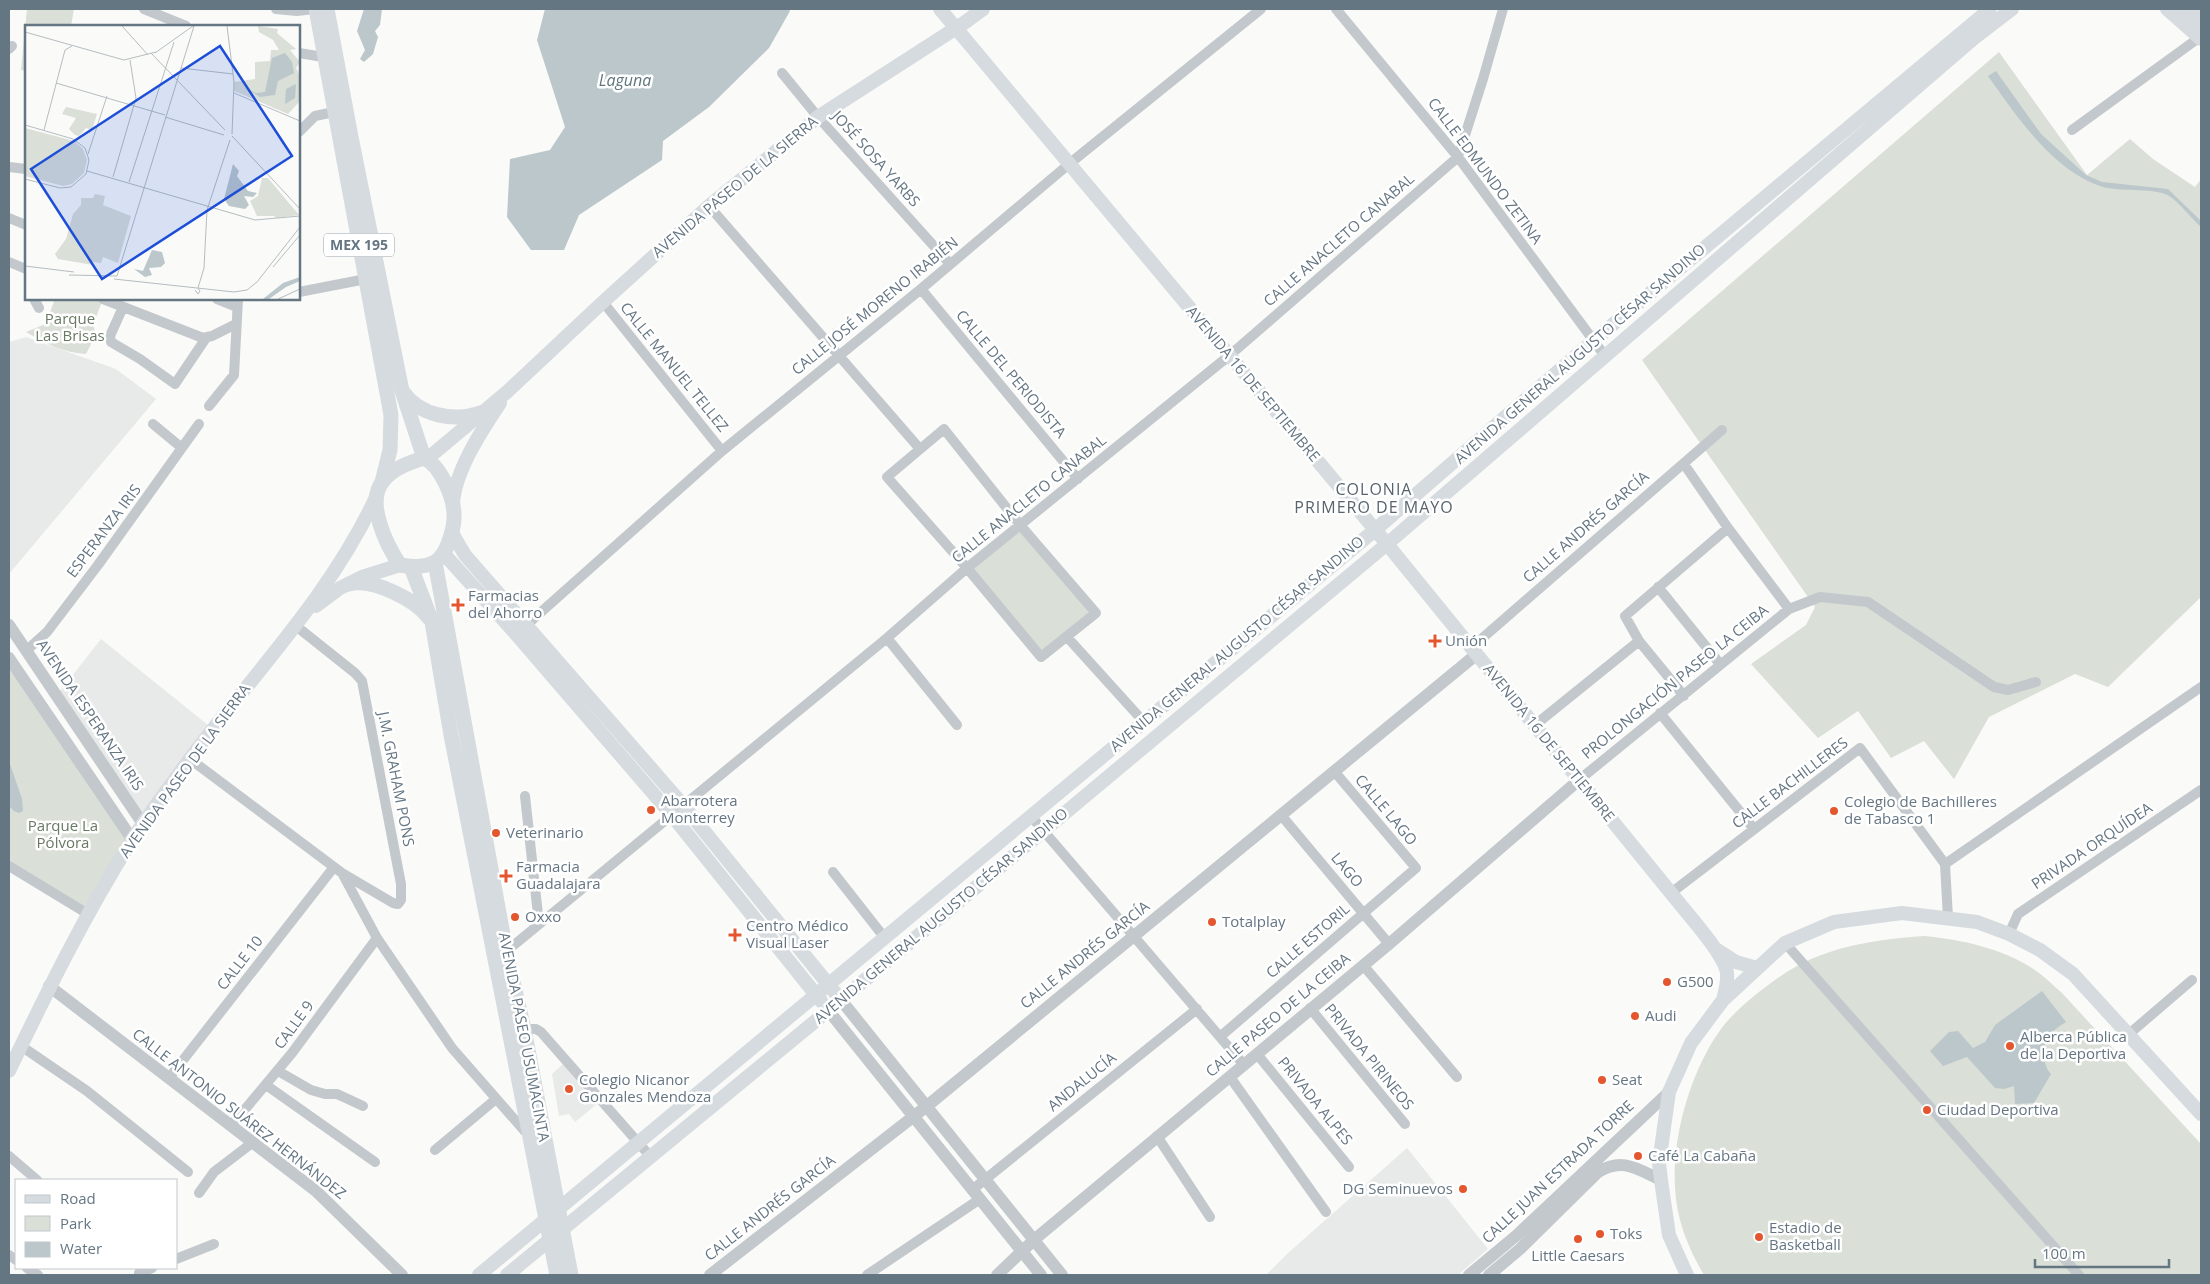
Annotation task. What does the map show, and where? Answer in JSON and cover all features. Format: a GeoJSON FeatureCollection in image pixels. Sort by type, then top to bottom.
{"type":"FeatureCollection","features":[{"type":"Feature","properties":{"kind":"main road","name":"MEX 195"},"geometry":{"type":"LineString","coordinates":[[315,9],[392,415],[390,450],[379,489]]}},
{"type":"Feature","properties":{"kind":"main road","name":"MEX 195"},"geometry":{"type":"LineString","coordinates":[[327,9],[402,391],[426,458]]}},
{"type":"Feature","properties":{"kind":"main road","name":"AVENIDA 16 DE SEPTIEMBRE"},"geometry":{"type":"LineString","coordinates":[[940,9],[1387,544],[1714,947],[1727,972],[1723,1000]]}},
{"type":"Feature","properties":{"kind":"main road","name":"AVENIDA PASEO DE LA SIERRA"},"geometry":{"type":"LineString","coordinates":[[426,458],[508,391],[709,206],[818,117],[983,9]]}},
{"type":"Feature","properties":{"kind":"main road","name":"AVENIDA GENERAL AUGUSTO CÉSAR SANDINO"},"geometry":{"type":"LineString","coordinates":[[479,1275],[1375,530],[1593,341],[1990,9]]}},
{"type":"Feature","properties":{"kind":"main road","name":"AVENIDA GENERAL AUGUSTO CÉSAR SANDINO"},"geometry":{"type":"LineString","coordinates":[[507,1275],[841,1000],[1387,544],[1973,39],[2012,9]]}},
{"type":"Feature","properties":{"kind":"main road"},"geometry":{"type":"LineString","coordinates":[[2167,9],[2201,34]]}},
{"type":"Feature","properties":{"kind":"main road"},"geometry":{"type":"LineString","coordinates":[[2181,9],[2201,34]]}},
{"type":"Feature","properties":{"kind":"main road"},"geometry":{"type":"LineString","coordinates":[[2195,9],[2201,14]]}},
{"type":"Feature","properties":{"kind":"main road"},"geometry":{"type":"LineString","coordinates":[[402,391],[411,402],[431,413],[458,418],[480,413]]}},
{"type":"Feature","properties":{"kind":"main road","name":"AVENIDA PASEO DE LA SIERRA"},"geometry":{"type":"LineString","coordinates":[[453,505],[459,479],[470,454],[508,391]]}},
{"type":"Feature","properties":{"kind":"main road"},"geometry":{"type":"LineString","coordinates":[[426,458],[442,480],[453,505],[452,532],[439,558],[424,566],[406,566],[391,552],[385,538],[379,519],[379,489],[400,467],[426,458]]}},
{"type":"Feature","properties":{"kind":"main road","name":"AVENIDA PASEO DE LA SIERRA"},"geometry":{"type":"LineString","coordinates":[[9,1071],[49,986],[132,839],[190,759],[305,614],[344,557],[379,489]]}},
{"type":"Feature","properties":{"kind":"main road"},"geometry":{"type":"LineString","coordinates":[[452,532],[465,555],[683,805],[841,1000]]}},
{"type":"Feature","properties":{"kind":"main road"},"geometry":{"type":"LineString","coordinates":[[439,558],[516,634],[671,814],[828,1010]]}},
{"type":"Feature","properties":{"kind":"main road","name":"AVENIDA PASEO USUMACINTA"},"geometry":{"type":"LineString","coordinates":[[439,558],[530,1138],[553,1215],[562,1228],[571,1275]]}},
{"type":"Feature","properties":{"kind":"main road","name":"AVENIDA PASEO DE LA SIERRA"},"geometry":{"type":"LineString","coordinates":[[305,614],[362,577],[406,566]]}},
{"type":"Feature","properties":{"kind":"main road","name":"AVENIDA PASEO USUMACINTA"},"geometry":{"type":"LineString","coordinates":[[406,566],[433,625],[452,735],[501,955],[524,1029],[553,1215],[550,1238],[557,1275]]}},
{"type":"Feature","properties":{"kind":"main road"},"geometry":{"type":"LineString","coordinates":[[349,584],[364,582],[403,597],[427,616],[433,625]]}},
{"type":"Feature","properties":{"kind":"main road"},"geometry":{"type":"LineString","coordinates":[[1687,1275],[1669,1234],[1661,1180],[1660,1163],[1669,1092],[1691,1043],[1723,1000],[1785,943],[1834,922],[1902,913],[1948,918],[1977,922],[2009,934],[2040,950],[2073,974],[2201,1114]]}},
{"type":"Feature","properties":{"kind":"main road","name":"AVENIDA 16 DE SEPTIEMBRE"},"geometry":{"type":"LineString","coordinates":[[1714,947],[1736,962],[1757,968]]}},
{"type":"Feature","properties":{"kind":"street"},"geometry":{"type":"LineString","coordinates":[[144,9],[168,23]]}},
{"type":"Feature","properties":{"kind":"street"},"geometry":{"type":"LineString","coordinates":[[276,9],[297,11],[315,9]]}},
{"type":"Feature","properties":{"kind":"street","name":"CALLE JOSÉ MORENO IRABIÉN"},"geometry":{"type":"LineString","coordinates":[[516,634],[722,451],[921,289],[1069,164],[1261,9]]}},
{"type":"Feature","properties":{"kind":"street","name":"CALLE EDMUNDO ZETINA"},"geometry":{"type":"LineString","coordinates":[[1336,9],[1458,156],[1605,356]]}},
{"type":"Feature","properties":{"kind":"street"},"geometry":{"type":"LineString","coordinates":[[1458,156],[1484,79],[1503,9]]}},
{"type":"Feature","properties":{"kind":"street"},"geometry":{"type":"LineString","coordinates":[[2072,130],[2201,34]]}},
{"type":"Feature","properties":{"kind":"street"},"geometry":{"type":"LineString","coordinates":[[300,53],[323,57]]}},
{"type":"Feature","properties":{"kind":"street","name":"JOSÉ SOSA YARBS"},"geometry":{"type":"LineString","coordinates":[[782,72],[818,117],[950,264]]}},
{"type":"Feature","properties":{"kind":"street"},"geometry":{"type":"LineString","coordinates":[[300,131],[315,116],[334,112]]}},
{"type":"Feature","properties":{"kind":"street","name":"CALLE ANACLETO CANABAL"},"geometry":{"type":"LineString","coordinates":[[501,955],[886,638],[967,568],[1230,355],[1458,156]]}},
{"type":"Feature","properties":{"kind":"street"},"geometry":{"type":"LineString","coordinates":[[9,167],[25,169]]}},
{"type":"Feature","properties":{"kind":"street"},"geometry":{"type":"LineString","coordinates":[[709,206],[920,449]]}},
{"type":"Feature","properties":{"kind":"street"},"geometry":{"type":"LineString","coordinates":[[9,218],[25,225]]}},
{"type":"Feature","properties":{"kind":"street"},"geometry":{"type":"LineString","coordinates":[[9,262],[25,269]]}},
{"type":"Feature","properties":{"kind":"street"},"geometry":{"type":"LineString","coordinates":[[300,292],[366,279]]}},
{"type":"Feature","properties":{"kind":"street","name":"CALLE DEL PERIODISTA"},"geometry":{"type":"LineString","coordinates":[[921,289],[1078,479]]}},
{"type":"Feature","properties":{"kind":"street"},"geometry":{"type":"LineString","coordinates":[[106,300],[206,338]]}},
{"type":"Feature","properties":{"kind":"street"},"geometry":{"type":"LineString","coordinates":[[209,406],[234,375],[238,303],[222,300]]}},
{"type":"Feature","properties":{"kind":"street","name":"CALLE MANUEL TELLEZ"},"geometry":{"type":"LineString","coordinates":[[603,302],[722,451]]}},
{"type":"Feature","properties":{"kind":"street"},"geometry":{"type":"LineString","coordinates":[[123,307],[111,334],[111,342],[176,384],[206,338],[236,324]]}},
{"type":"Feature","properties":{"kind":"street"},"geometry":{"type":"LineString","coordinates":[[153,424],[182,448]]}},
{"type":"Feature","properties":{"kind":"street","name":"ESPERANZA IRIS"},"geometry":{"type":"LineString","coordinates":[[27,650],[47,632],[107,553],[199,424]]}},
{"type":"Feature","properties":{"kind":"street"},"geometry":{"type":"LineString","coordinates":[[944,429],[1021,526],[1096,613],[1041,658],[967,568],[887,477],[944,429]]}},
{"type":"Feature","properties":{"kind":"street","name":"CALLE ANDRÉS GARCÍA"},"geometry":{"type":"LineString","coordinates":[[710,1275],[927,1106],[1334,771],[1474,651],[1722,430]]}},
{"type":"Feature","properties":{"kind":"street"},"geometry":{"type":"LineString","coordinates":[[1684,464],[1728,528],[1789,609]]}},
{"type":"Feature","properties":{"kind":"street"},"geometry":{"type":"LineString","coordinates":[[1684,696],[1639,641],[1624,616],[1728,528]]}},
{"type":"Feature","properties":{"kind":"street"},"geometry":{"type":"LineString","coordinates":[[1658,587],[1720,664]]}},
{"type":"Feature","properties":{"kind":"street","name":"PROLONGACIÓN PASEO LA CEIBA"},"geometry":{"type":"LineString","coordinates":[[1579,780],[1789,609],[1820,597],[1868,602],[1994,687],[2008,690],[2036,682]]}},
{"type":"Feature","properties":{"kind":"street","name":"AVENIDA ESPERANZA IRIS"},"geometry":{"type":"LineString","coordinates":[[9,625],[144,824]]}},
{"type":"Feature","properties":{"kind":"street","name":"J.M. GRAHAM PONS"},"geometry":{"type":"LineString","coordinates":[[296,626],[356,673],[362,681],[400,884],[401,900],[398,904],[393,903],[338,870]]}},
{"type":"Feature","properties":{"kind":"street"},"geometry":{"type":"LineString","coordinates":[[1067,637],[1143,721]]}},
{"type":"Feature","properties":{"kind":"street"},"geometry":{"type":"LineString","coordinates":[[886,638],[957,725]]}},
{"type":"Feature","properties":{"kind":"street"},"geometry":{"type":"LineString","coordinates":[[1535,725],[1639,641]]}},
{"type":"Feature","properties":{"kind":"street"},"geometry":{"type":"LineString","coordinates":[[9,658],[132,839]]}},
{"type":"Feature","properties":{"kind":"street"},"geometry":{"type":"LineString","coordinates":[[1948,918],[1945,864],[2201,687]]}},
{"type":"Feature","properties":{"kind":"street"},"geometry":{"type":"LineString","coordinates":[[1660,713],[1754,829]]}},
{"type":"Feature","properties":{"kind":"street","name":"CALLE BACHILLERES"},"geometry":{"type":"LineString","coordinates":[[1671,893],[1860,748],[1945,864]]}},
{"type":"Feature","properties":{"kind":"street"},"geometry":{"type":"LineString","coordinates":[[190,759],[338,870],[377,938],[452,1048],[530,1138]]}},
{"type":"Feature","properties":{"kind":"street","name":"CALLE LAGO"},"geometry":{"type":"LineString","coordinates":[[1334,771],[1416,868]]}},
{"type":"Feature","properties":{"kind":"street","name":"CALLE PASEO DE LA CEIBA"},"geometry":{"type":"LineString","coordinates":[[998,1275],[1035,1239],[1389,944],[1579,780]]}},
{"type":"Feature","properties":{"kind":"street","name":"PRIVADA ORQUÍDEA"},"geometry":{"type":"LineString","coordinates":[[2009,934],[2018,914],[2201,790]]}},
{"type":"Feature","properties":{"kind":"street"},"geometry":{"type":"LineString","coordinates":[[526,796],[539,924]]}},
{"type":"Feature","properties":{"kind":"street"},"geometry":{"type":"LineString","coordinates":[[1030,815],[1244,1065]]}},
{"type":"Feature","properties":{"kind":"street","name":"LAGO"},"geometry":{"type":"LineString","coordinates":[[1281,815],[1389,944]]}},
{"type":"Feature","properties":{"kind":"street"},"geometry":{"type":"LineString","coordinates":[[9,866],[88,914]]}},
{"type":"Feature","properties":{"kind":"street","name":"CALLE ESTORIL"},"geometry":{"type":"LineString","coordinates":[[1221,1036],[1416,868]]}},
{"type":"Feature","properties":{"kind":"street","name":"CALLE 10"},"geometry":{"type":"LineString","coordinates":[[169,1078],[338,870]]}},
{"type":"Feature","properties":{"kind":"street"},"geometry":{"type":"LineString","coordinates":[[833,872],[884,937]]}},
{"type":"Feature","properties":{"kind":"street","name":"CALLE 9"},"geometry":{"type":"LineString","coordinates":[[231,1126],[278,1071],[377,938]]}},
{"type":"Feature","properties":{"kind":"street"},"geometry":{"type":"LineString","coordinates":[[1785,943],[2079,1275]]}},
{"type":"Feature","properties":{"kind":"street"},"geometry":{"type":"LineString","coordinates":[[1363,964],[1457,1077]]}},
{"type":"Feature","properties":{"kind":"street"},"geometry":{"type":"LineString","coordinates":[[2129,1034],[2192,980]]}},
{"type":"Feature","properties":{"kind":"street","name":"CALLE ANTONIO SUÁREZ HERNÁNDEZ"},"geometry":{"type":"LineString","coordinates":[[49,986],[322,1196],[402,1275]]}},
{"type":"Feature","properties":{"kind":"street"},"geometry":{"type":"LineString","coordinates":[[841,1000],[985,1180],[1035,1239],[1062,1275]]}},
{"type":"Feature","properties":{"kind":"street","name":"PRIVADA PIRINEOS"},"geometry":{"type":"LineString","coordinates":[[1310,1008],[1405,1124]]}},
{"type":"Feature","properties":{"kind":"street","name":"ANDALUCÍA"},"geometry":{"type":"LineString","coordinates":[[867,1275],[976,1194],[985,1180],[1198,1009]]}},
{"type":"Feature","properties":{"kind":"street"},"geometry":{"type":"LineString","coordinates":[[828,1010],[1041,1275]]}},
{"type":"Feature","properties":{"kind":"street"},"geometry":{"type":"LineString","coordinates":[[524,1029],[536,1029],[541,1032],[650,1156]]}},
{"type":"Feature","properties":{"kind":"street"},"geometry":{"type":"LineString","coordinates":[[21,1046],[87,1091],[188,1172]]}},
{"type":"Feature","properties":{"kind":"street","name":"PRIVADA ALPES"},"geometry":{"type":"LineString","coordinates":[[1257,1054],[1349,1167]]}},
{"type":"Feature","properties":{"kind":"street"},"geometry":{"type":"LineString","coordinates":[[278,1071],[311,1090],[325,1094],[337,1094],[363,1106]]}},
{"type":"Feature","properties":{"kind":"street"},"geometry":{"type":"LineString","coordinates":[[1230,1077],[1326,1212]]}},
{"type":"Feature","properties":{"kind":"street"},"geometry":{"type":"LineString","coordinates":[[266,1085],[374,1162]]}},
{"type":"Feature","properties":{"kind":"street","name":"CALLE JUAN ESTRADA TORRE"},"geometry":{"type":"LineString","coordinates":[[1489,1275],[1538,1223],[1669,1092]]}},
{"type":"Feature","properties":{"kind":"street"},"geometry":{"type":"LineString","coordinates":[[435,1150],[496,1099]]}},
{"type":"Feature","properties":{"kind":"street"},"geometry":{"type":"LineString","coordinates":[[1157,1136],[1210,1217]]}},
{"type":"Feature","properties":{"kind":"street"},"geometry":{"type":"LineString","coordinates":[[199,1193],[214,1172],[252,1143]]}},
{"type":"Feature","properties":{"kind":"street"},"geometry":{"type":"LineString","coordinates":[[9,1156],[36,1179]]}},
{"type":"Feature","properties":{"kind":"street","name":"CALLE JUAN ESTRADA TORRE"},"geometry":{"type":"LineString","coordinates":[[1469,1275],[1538,1223],[1598,1172],[1610,1165],[1622,1164],[1661,1180]]}},
{"type":"Feature","properties":{"kind":"street"},"geometry":{"type":"LineString","coordinates":[[178,1257],[214,1244]]}},
{"type":"Feature","properties":{"kind":"shaded area"},"geometry":{"type":"Polygon","coordinates":[[[26,337],[116,369],[156,399],[9,574],[9,342],[26,337]]]}},
{"type":"Feature","properties":{"kind":"shaded area"},"geometry":{"type":"Polygon","coordinates":[[[101,639],[213,729],[143,824],[57,695],[101,639]]]}},
{"type":"Feature","properties":{"kind":"shaded area","name":"Colegio Nicanor Gonzales Mendoza"},"geometry":{"type":"Polygon","coordinates":[[[563,1064],[597,1104],[575,1122],[569,1114],[559,1116],[552,1074],[563,1064]]]}},
{"type":"Feature","properties":{"kind":"shaded area"},"geometry":{"type":"Polygon","coordinates":[[[1407,1148],[1488,1249],[1458,1275],[1266,1275],[1288,1253],[1407,1148]]]}},
{"type":"Feature","properties":{"kind":"green space"},"geometry":{"type":"Polygon","coordinates":[[[27,9],[74,9],[71,25],[25,25],[27,9]]]}},
{"type":"Feature","properties":{"kind":"green space"},"geometry":{"type":"Polygon","coordinates":[[[25,29],[25,71],[21,70],[25,29]]]}},
{"type":"Feature","properties":{"kind":"green space"},"geometry":{"type":"Polygon","coordinates":[[[1999,52],[2087,175],[2130,139],[2153,159],[2195,187],[2201,179],[2201,597],[2108,687],[2075,674],[1989,717],[1954,779],[1924,741],[1891,758],[1858,711],[1818,738],[1751,664],[1806,625],[1815,607],[1642,360],[1999,52]]]}},
{"type":"Feature","properties":{"kind":"green space","name":"Parque Las Brisas"},"geometry":{"type":"Polygon","coordinates":[[[55,300],[103,300],[93,325],[96,334],[86,354],[56,347],[26,332],[48,323],[48,317],[55,300]]]}},
{"type":"Feature","properties":{"kind":"green space"},"geometry":{"type":"Polygon","coordinates":[[[1021,526],[1096,613],[1041,657],[967,568],[1021,526]]]}},
{"type":"Feature","properties":{"kind":"green space","name":"Parque La Pólvora"},"geometry":{"type":"Polygon","coordinates":[[[9,658],[132,839],[88,914],[9,865],[9,658]]]}},
{"type":"Feature","properties":{"kind":"green space","name":"Ciudad Deportiva"},"geometry":{"type":"Polygon","coordinates":[[[1925,936],[1984,947],[2013,958],[2039,973],[2062,993],[2201,1144],[2201,1275],[1704,1275],[1690,1248],[1680,1220],[1676,1197],[1675,1172],[1681,1120],[1688,1095],[1709,1049],[1721,1029],[1745,1003],[1767,986],[1788,971],[1812,959],[1859,944],[1925,936]]]}},
{"type":"Feature","properties":{"kind":"water"},"geometry":{"type":"Polygon","coordinates":[[[364,9],[382,9],[380,25],[375,31],[378,37],[373,54],[364,62],[360,59],[365,50],[357,31],[364,9]]]}},
{"type":"Feature","properties":{"kind":"water","name":"Laguna"},"geometry":{"type":"Polygon","coordinates":[[[545,9],[789,9],[790,11],[769,48],[709,107],[663,141],[662,160],[579,215],[564,250],[531,250],[507,217],[510,159],[550,150],[565,127],[537,40],[545,9]]]}},
{"type":"Feature","properties":{"kind":"water"},"geometry":{"type":"Polygon","coordinates":[[[1996,71],[2041,134],[2086,175],[2102,182],[2168,189],[2201,221],[2201,227],[2165,194],[2149,191],[2122,190],[2097,185],[2080,177],[2064,166],[2049,153],[2022,123],[1988,76],[1996,71]]]}},
{"type":"Feature","properties":{"kind":"water"},"geometry":{"type":"Polygon","coordinates":[[[9,761],[22,799],[23,811],[19,813],[9,806],[9,761]]]}},
{"type":"Feature","properties":{"kind":"water","name":"Alberca Pública de la Deportiva"},"geometry":{"type":"Polygon","coordinates":[[[2042,991],[2066,1022],[2050,1034],[2045,1043],[2044,1060],[2051,1074],[2034,1103],[2015,1104],[2014,1086],[2004,1089],[1995,1088],[1967,1057],[1943,1066],[1930,1051],[1949,1032],[1958,1031],[1973,1048],[1985,1042],[1995,1025],[2042,991]]]}},
{"type":"Feature","properties":{"kind":"place","name":"Farmacias del Ahorro"},"geometry":{"type":"Point","coordinates":[458,605]}},
{"type":"Feature","properties":{"kind":"place","name":"Unión"},"geometry":{"type":"Point","coordinates":[1435,641]}},
{"type":"Feature","properties":{"kind":"place","name":"Abarrotera Monterrey"},"geometry":{"type":"Point","coordinates":[651,810]}},
{"type":"Feature","properties":{"kind":"place","name":"Colegio de Bachilleres de Tabasco 1"},"geometry":{"type":"Point","coordinates":[1834,811]}},
{"type":"Feature","properties":{"kind":"place","name":"Veterinario"},"geometry":{"type":"Point","coordinates":[496,833]}},
{"type":"Feature","properties":{"kind":"place","name":"Farmacia Guadalajara"},"geometry":{"type":"Point","coordinates":[506,876]}},
{"type":"Feature","properties":{"kind":"place","name":"Oxxo"},"geometry":{"type":"Point","coordinates":[515,917]}},
{"type":"Feature","properties":{"kind":"place","name":"Totalplay"},"geometry":{"type":"Point","coordinates":[1212,922]}},
{"type":"Feature","properties":{"kind":"place","name":"Centro Médico Visual Laser"},"geometry":{"type":"Point","coordinates":[735,935]}},
{"type":"Feature","properties":{"kind":"place","name":"G500"},"geometry":{"type":"Point","coordinates":[1667,982]}},
{"type":"Feature","properties":{"kind":"place","name":"Audi"},"geometry":{"type":"Point","coordinates":[1635,1016]}},
{"type":"Feature","properties":{"kind":"place","name":"Alberca Pública de la Deportiva"},"geometry":{"type":"Point","coordinates":[2010,1046]}},
{"type":"Feature","properties":{"kind":"place","name":"Seat"},"geometry":{"type":"Point","coordinates":[1602,1080]}},
{"type":"Feature","properties":{"kind":"place","name":"Colegio Nicanor Gonzales Mendoza"},"geometry":{"type":"Point","coordinates":[569,1089]}},
{"type":"Feature","properties":{"kind":"place","name":"Ciudad Deportiva"},"geometry":{"type":"Point","coordinates":[1927,1110]}},
{"type":"Feature","properties":{"kind":"place","name":"Café La Cabaña"},"geometry":{"type":"Point","coordinates":[1638,1156]}},
{"type":"Feature","properties":{"kind":"place","name":"DG Seminuevos"},"geometry":{"type":"Point","coordinates":[1463,1189]}},
{"type":"Feature","properties":{"kind":"place","name":"Toks"},"geometry":{"type":"Point","coordinates":[1600,1234]}},
{"type":"Feature","properties":{"kind":"place","name":"Estadio de Basketball"},"geometry":{"type":"Point","coordinates":[1759,1237]}},
{"type":"Feature","properties":{"kind":"place","name":"Little Caesars"},"geometry":{"type":"Point","coordinates":[1578,1239]}},
{"type":"Feature","properties":{"kind":"district","name":"COLONIA PRIMERO DE MAYO"},"geometry":{"type":"Point","coordinates":[1374,498]}}]}
